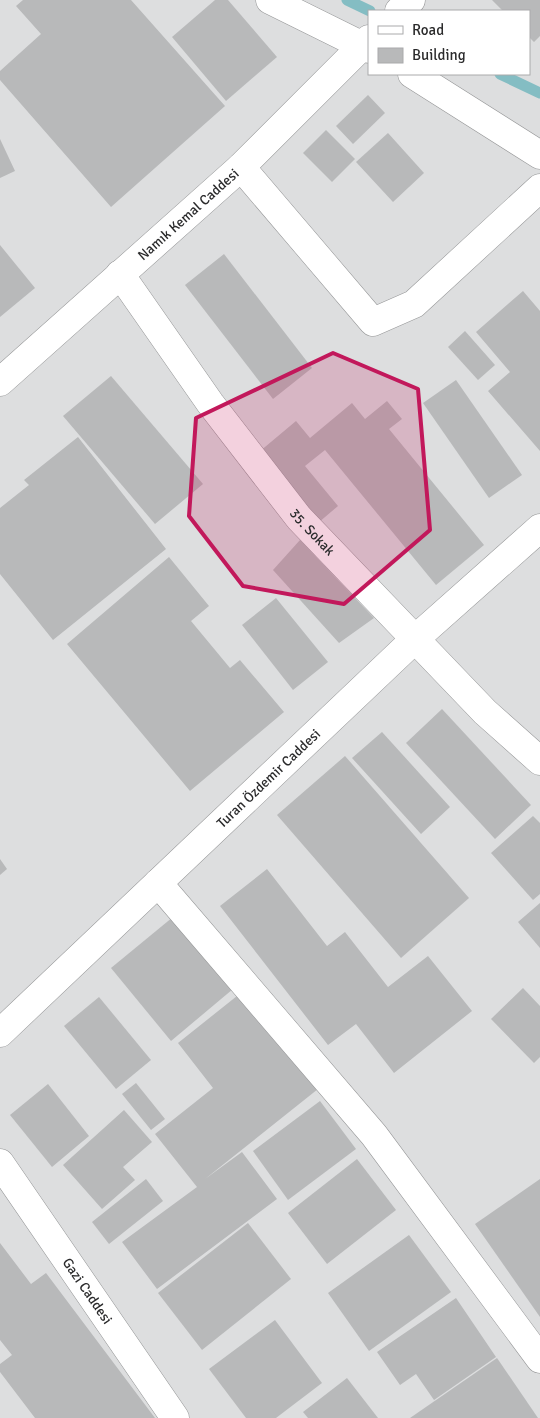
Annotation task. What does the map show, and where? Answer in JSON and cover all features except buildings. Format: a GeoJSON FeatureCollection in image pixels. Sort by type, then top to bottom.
{"type":"FeatureCollection","features":[{"type":"Feature","properties":{"kind":"street"},"geometry":{"type":"LineString","coordinates":[[270,0],[366,44]]}},
{"type":"Feature","properties":{"kind":"street"},"geometry":{"type":"LineString","coordinates":[[400,10],[411,0]]}},
{"type":"Feature","properties":{"kind":"street","name":"Namık Kemal Caddesi"},"geometry":{"type":"LineString","coordinates":[[0,382],[241,167],[366,44]]}},
{"type":"Feature","properties":{"kind":"street"},"geometry":{"type":"LineString","coordinates":[[414,75],[540,155]]}},
{"type":"Feature","properties":{"kind":"street"},"geometry":{"type":"LineString","coordinates":[[241,167],[373,322],[414,304],[540,188]]}},
{"type":"Feature","properties":{"kind":"street","name":"35. Sokak"},"geometry":{"type":"LineString","coordinates":[[120,274],[210,403],[299,518],[485,712],[540,761]]}},
{"type":"Feature","properties":{"kind":"street","name":"Turan Özdemir Caddesi"},"geometry":{"type":"LineString","coordinates":[[0,1033],[415,639],[540,528]]}},
{"type":"Feature","properties":{"kind":"street"},"geometry":{"type":"LineString","coordinates":[[158,883],[374,1136],[540,1359]]}},
{"type":"Feature","properties":{"kind":"street","name":"Gazi Caddesi"},"geometry":{"type":"LineString","coordinates":[[0,1163],[175,1418]]}},
{"type":"Feature","properties":{"kind":"highlighted area"},"geometry":{"type":"Polygon","coordinates":[[[333,353],[418,389],[430,530],[344,604],[243,586],[189,516],[196,418],[333,353]]]}},
{"type":"Feature","properties":{"kind":"waterway"},"geometry":{"type":"LineString","coordinates":[[347,0],[368,10]]}},
{"type":"Feature","properties":{"kind":"waterway"},"geometry":{"type":"LineString","coordinates":[[502,75],[540,93]]}}]}
